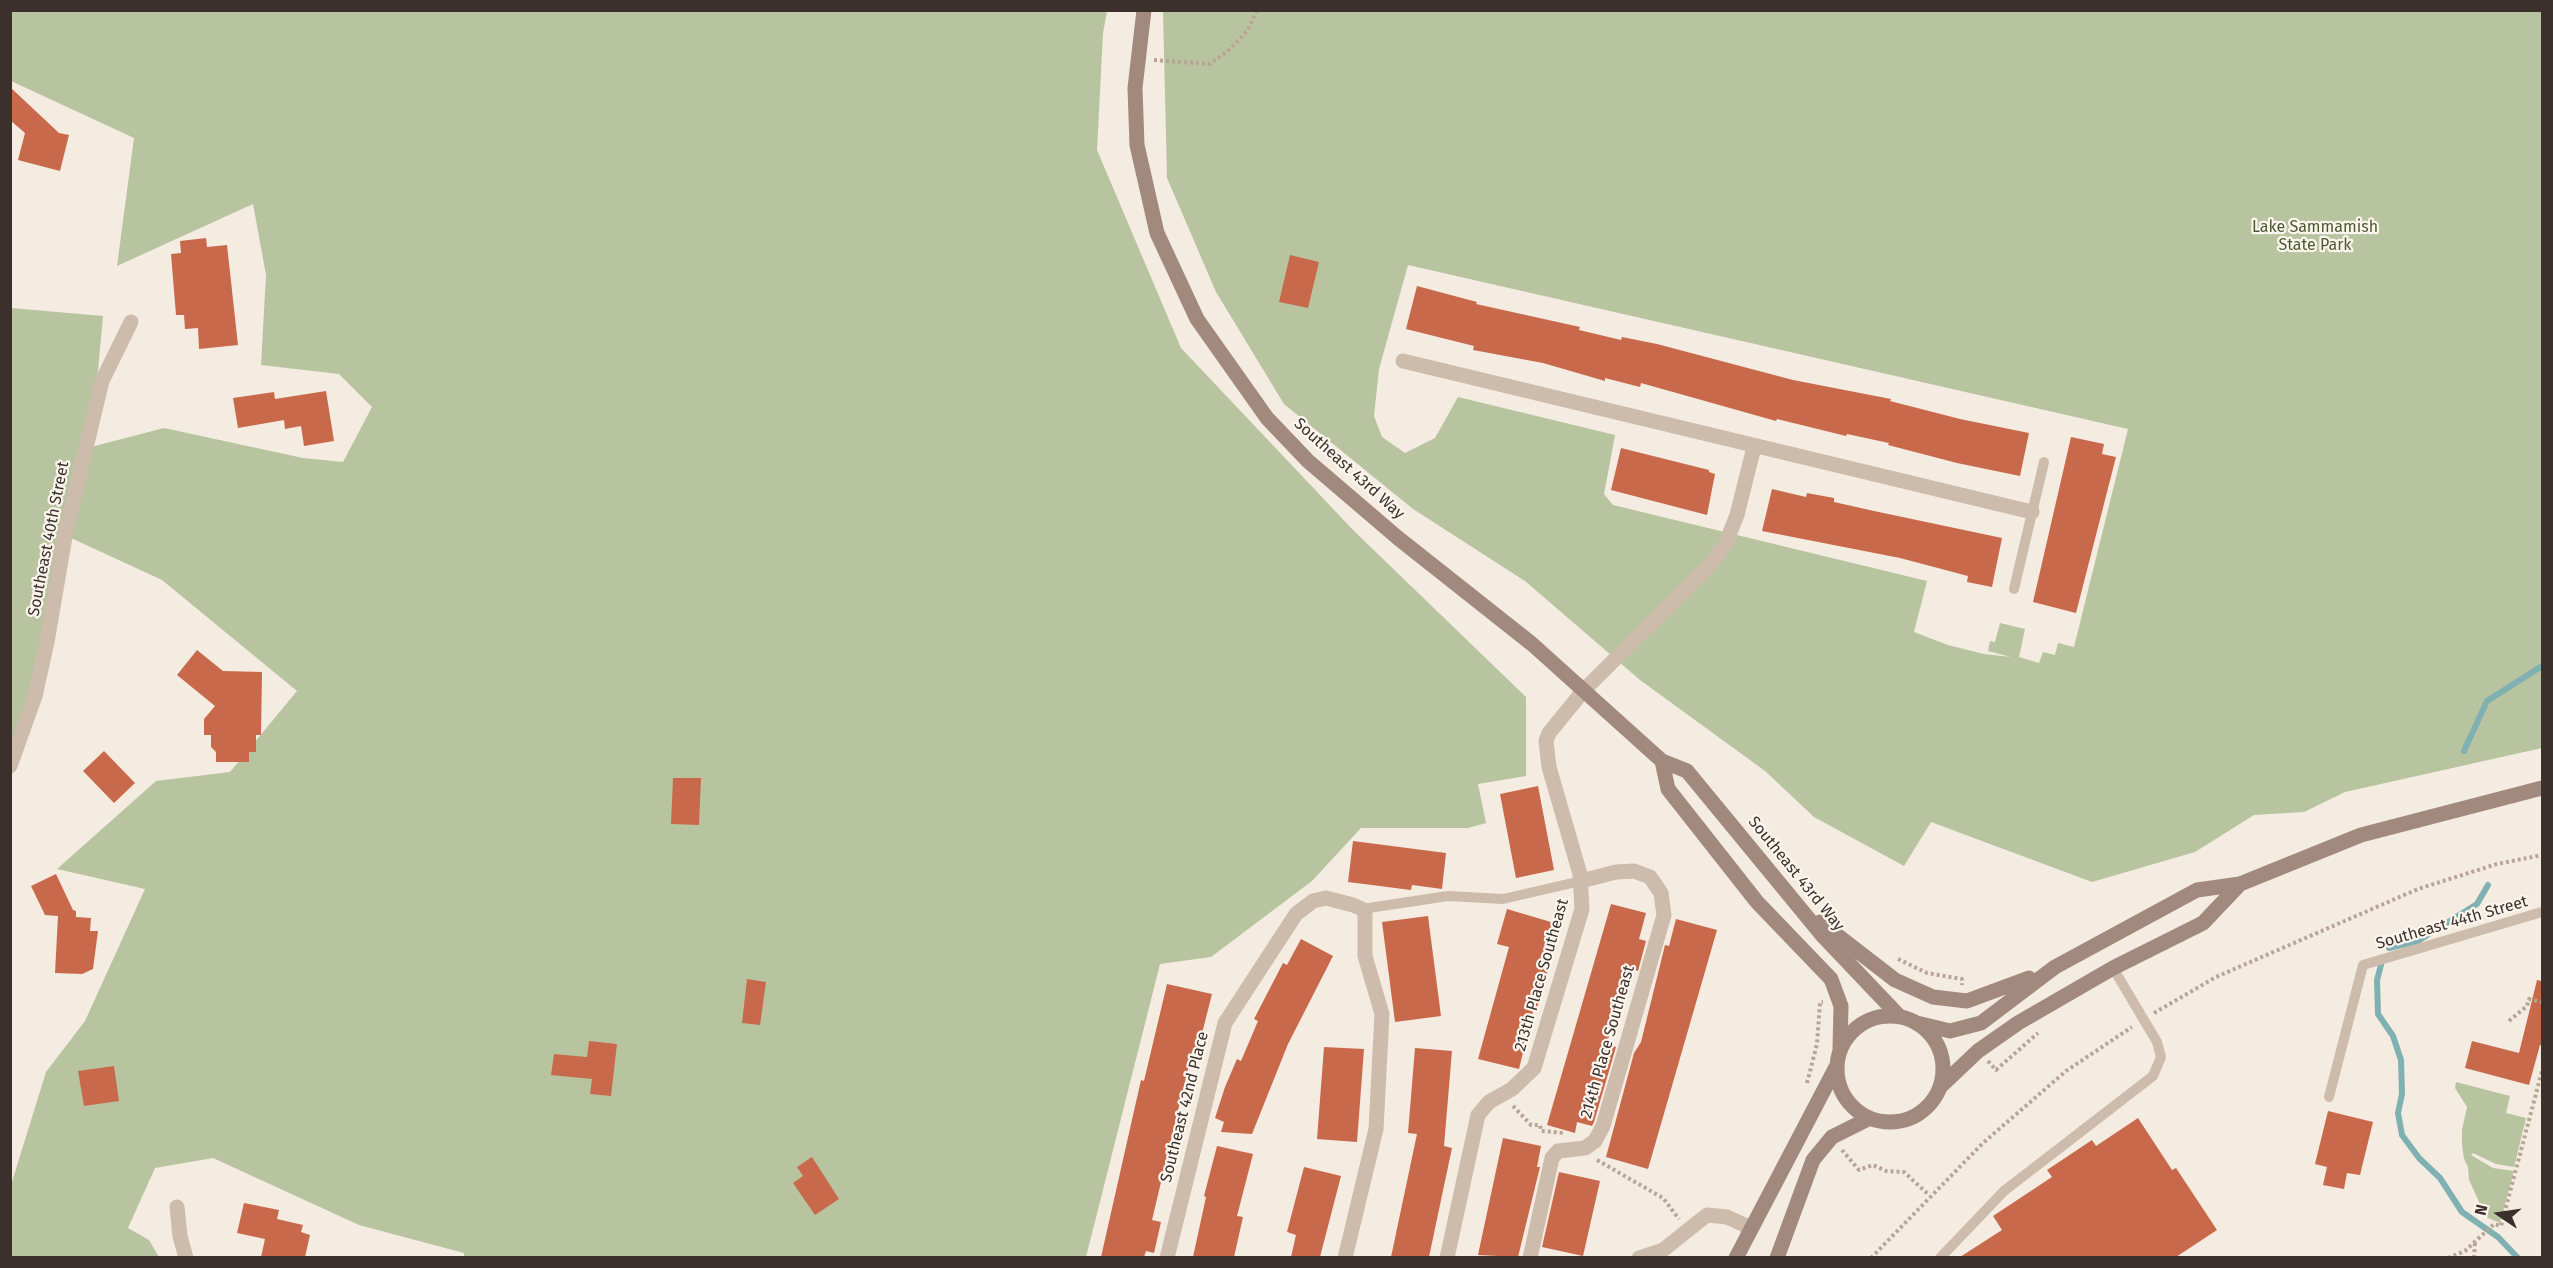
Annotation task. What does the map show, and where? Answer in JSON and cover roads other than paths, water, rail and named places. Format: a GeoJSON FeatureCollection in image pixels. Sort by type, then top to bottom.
{"type":"FeatureCollection","features":[{"type":"Feature","properties":{"kind":"main road","name":"Southeast 43rd Way"},"geometry":{"type":"LineString","coordinates":[[1144,10],[1135,87],[1137,145],[1157,233],[1197,319],[1267,418],[1308,461],[1584,690],[1662,761],[1688,771],[1842,958],[1899,1016]]}},
{"type":"Feature","properties":{"kind":"main road"},"geometry":{"type":"LineString","coordinates":[[1662,761],[1668,789],[1757,902],[1831,979],[1841,1006],[1840,1048],[1836,1067],[1736,1257]]}},
{"type":"Feature","properties":{"kind":"main road"},"geometry":{"type":"LineString","coordinates":[[1800,908],[1895,980],[1933,997],[1967,1000],[2055,967],[2197,890],[2240,884],[2361,836],[2542,788]]}},
{"type":"Feature","properties":{"kind":"main road"},"geometry":{"type":"LineString","coordinates":[[1940,1087],[1996,1037],[2113,968],[2203,923],[2240,884]]}},
{"type":"Feature","properties":{"kind":"main road"},"geometry":{"type":"LineString","coordinates":[[1840,1048],[1858,1026],[1871,1019],[1899,1016],[1950,1031],[1981,1023],[2055,967]]}},
{"type":"Feature","properties":{"kind":"main road"},"geometry":{"type":"LineString","coordinates":[[1836,1067],[1838,1083],[1844,1098],[1854,1110],[1868,1119],[1885,1123],[1903,1122],[1919,1114],[1932,1102],[1940,1087],[1943,1072],[1940,1051],[1929,1032],[1917,1023]]}},
{"type":"Feature","properties":{"kind":"main road"},"geometry":{"type":"LineString","coordinates":[[1778,1257],[1813,1160],[1832,1137],[1868,1119]]}},
{"type":"Feature","properties":{"kind":"street","name":"Southeast 40th Street"},"geometry":{"type":"LineString","coordinates":[[10,766],[35,696],[47,642],[66,531],[102,381],[131,322]]}},
{"type":"Feature","properties":{"kind":"street"},"geometry":{"type":"LineString","coordinates":[[1403,361],[2032,512]]}},
{"type":"Feature","properties":{"kind":"street"},"geometry":{"type":"LineString","coordinates":[[1584,690],[1710,565],[1725,545],[1737,515],[1754,447]]}},
{"type":"Feature","properties":{"kind":"street","name":"213th Place Southeast"},"geometry":{"type":"LineString","coordinates":[[1447,1257],[1478,1115],[1489,1102],[1512,1089],[1534,1068],[1582,909],[1581,881],[1549,767],[1546,741],[1553,725],[1584,690]]}},
{"type":"Feature","properties":{"kind":"street","name":"214th Place Southeast"},"geometry":{"type":"LineString","coordinates":[[1530,1257],[1552,1158],[1558,1150],[1585,1148],[1595,1141],[1603,1126],[1664,915],[1661,893],[1650,877],[1634,871],[1616,872],[1581,881]]}},
{"type":"Feature","properties":{"kind":"street","name":"Southeast 42nd Place"},"geometry":{"type":"LineString","coordinates":[[1167,1257],[1221,1034],[1231,1011],[1296,914],[1304,906],[1326,898],[1362,909]]}},
{"type":"Feature","properties":{"kind":"street"},"geometry":{"type":"LineString","coordinates":[[1345,1257],[1376,1129],[1382,1014],[1365,956],[1365,914],[1362,909]]}},
{"type":"Feature","properties":{"kind":"street"},"geometry":{"type":"LineString","coordinates":[[177,1207],[180,1236],[186,1257]]}},
{"type":"Feature","properties":{"kind":"street"},"geometry":{"type":"LineString","coordinates":[[1639,1257],[1663,1250],[1707,1215],[1727,1217],[1751,1228]]}},
{"type":"Feature","properties":{"kind":"lane"},"geometry":{"type":"LineString","coordinates":[[2014,589],[2043,462]]}},
{"type":"Feature","properties":{"kind":"lane"},"geometry":{"type":"LineString","coordinates":[[1362,909],[1448,896],[1503,899],[1581,881]]}},
{"type":"Feature","properties":{"kind":"lane","name":"Southeast 44th Street"},"geometry":{"type":"LineString","coordinates":[[2329,1097],[2363,964],[2542,912]]}},
{"type":"Feature","properties":{"kind":"lane"},"geometry":{"type":"LineString","coordinates":[[1940,1257],[2004,1191],[2153,1076],[2161,1057],[2157,1042],[2113,968]]}},
{"type":"Feature","properties":{"kind":"waterway"},"geometry":{"type":"LineString","coordinates":[[2464,751],[2487,701],[2542,666]]}},
{"type":"Feature","properties":{"kind":"waterway"},"geometry":{"type":"LineString","coordinates":[[2389,948],[2418,941],[2477,904],[2488,885]]}},
{"type":"Feature","properties":{"kind":"waterway"},"geometry":{"type":"LineString","coordinates":[[2381,965],[2377,980],[2378,1014],[2393,1036],[2401,1060],[2402,1094],[2398,1113],[2402,1135],[2419,1158],[2440,1178],[2462,1212],[2498,1237],[2518,1258]]}},
{"type":"Feature","properties":{"kind":"park label","name":"Lake Sammamish State Park"},"geometry":{"type":"Point","coordinates":[2315,237]}}]}
